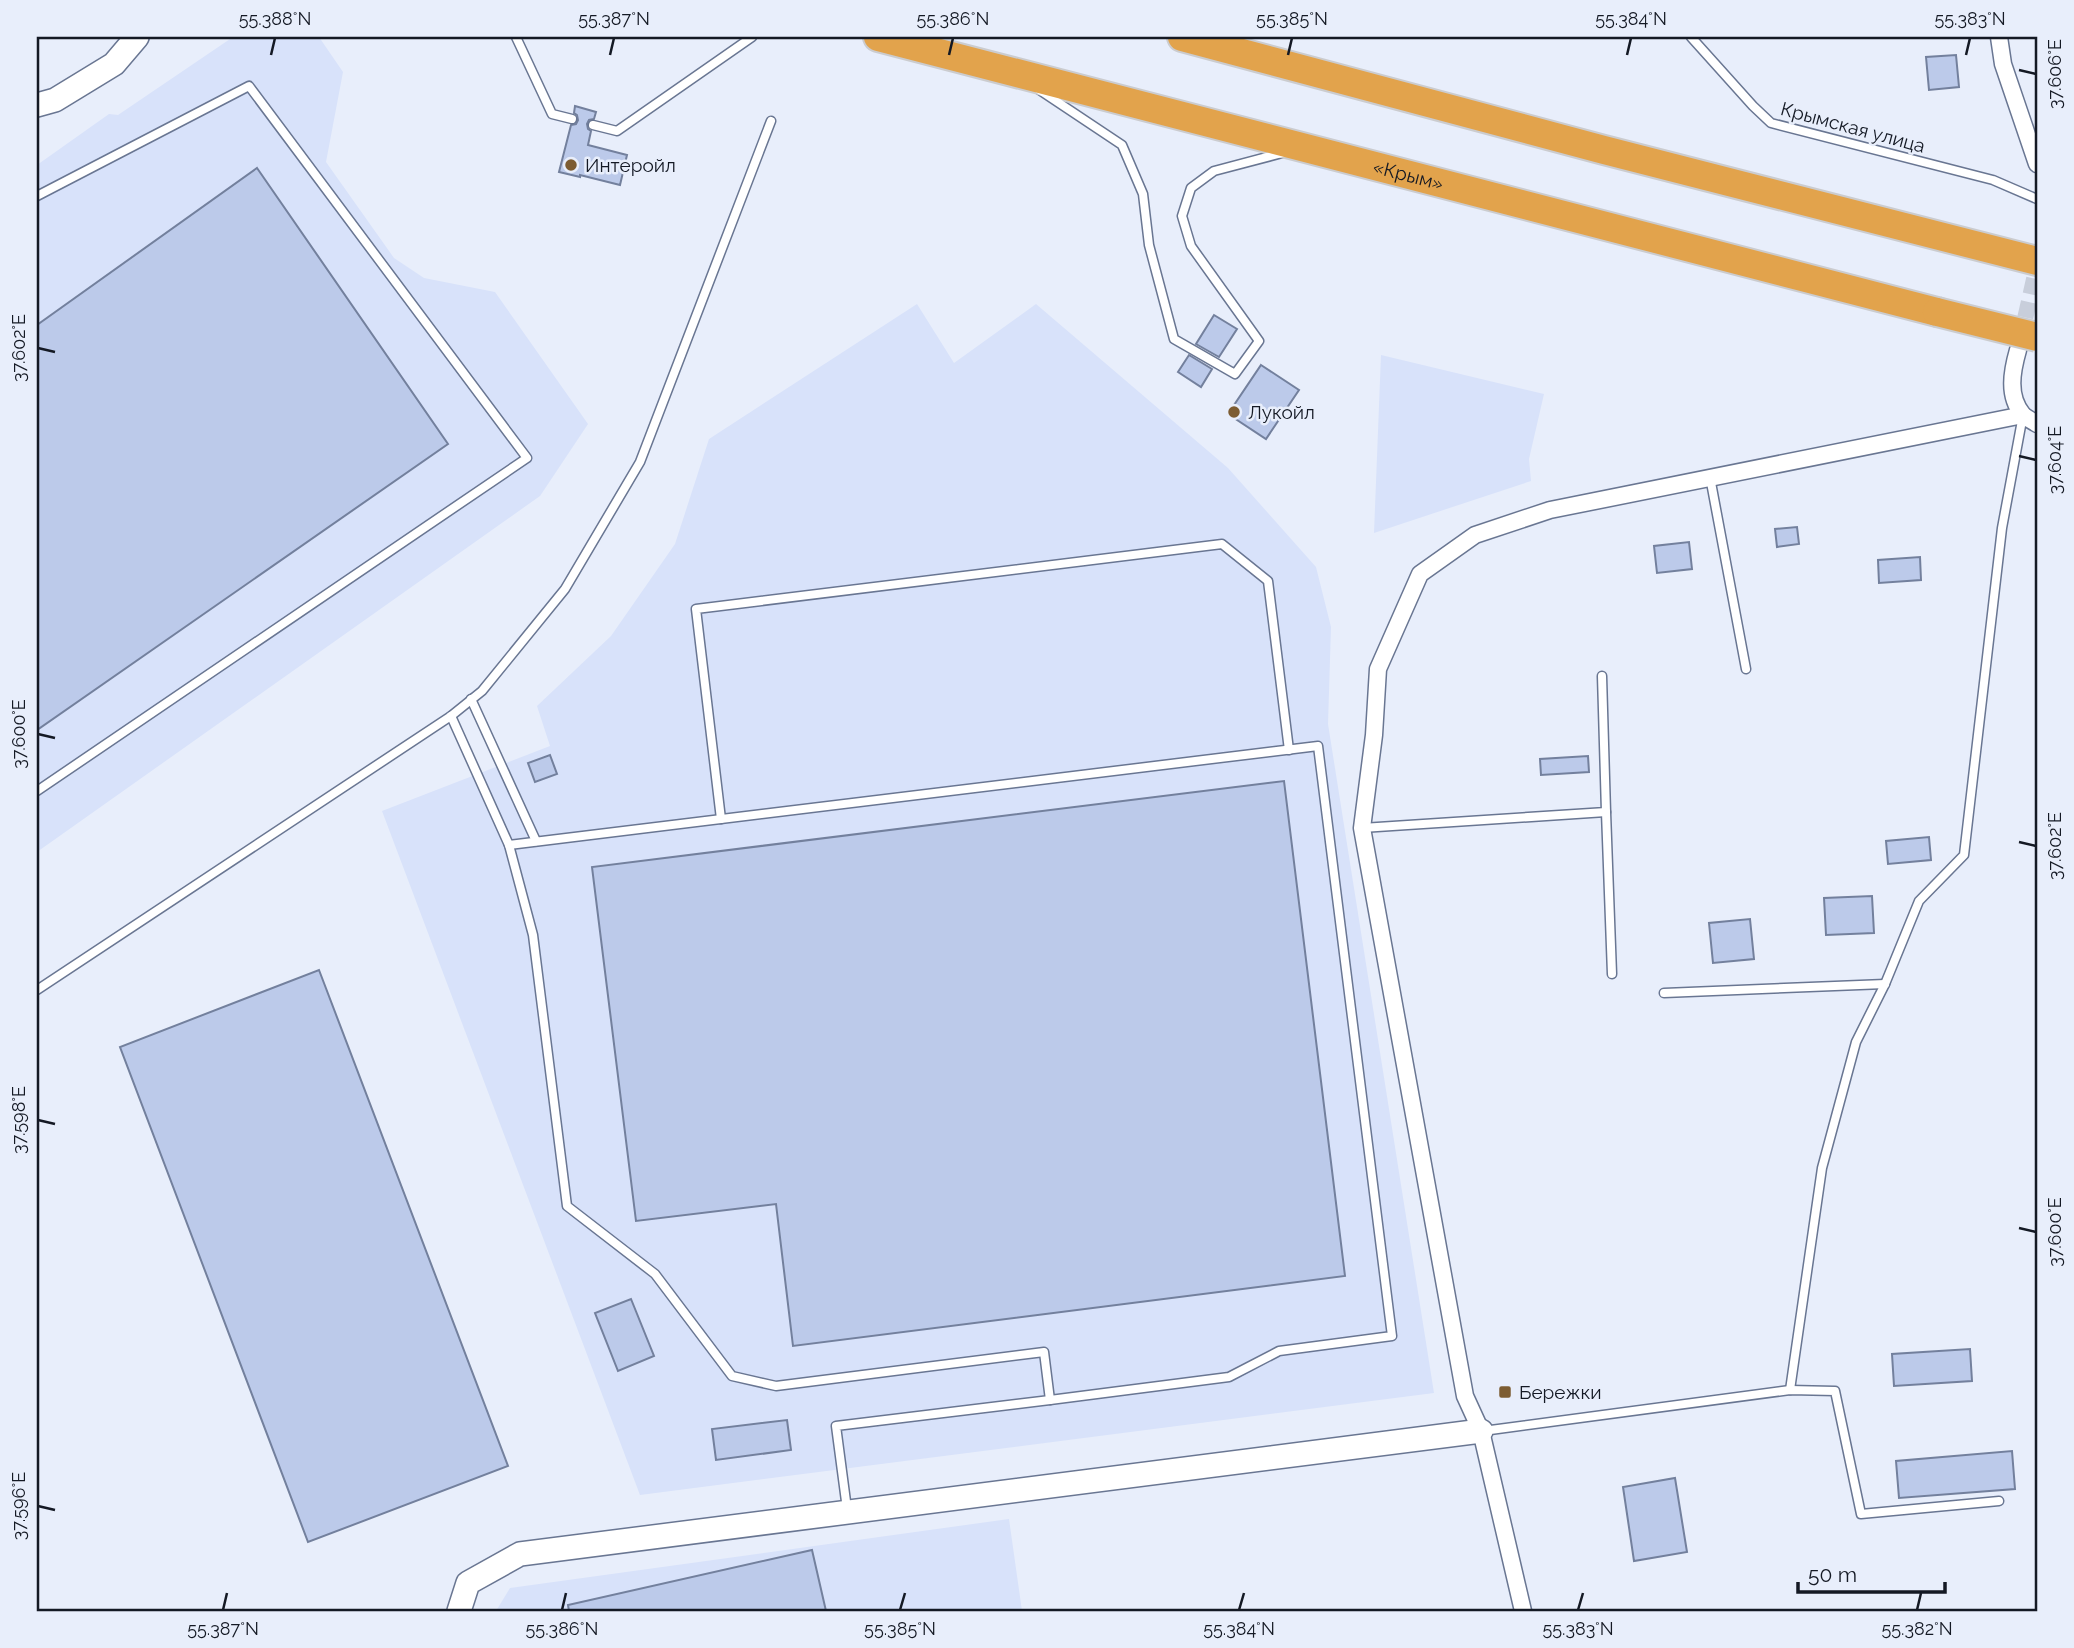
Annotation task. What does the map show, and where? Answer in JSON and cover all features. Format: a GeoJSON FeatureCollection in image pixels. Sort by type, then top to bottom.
{"type":"FeatureCollection","features":[{"type":"Feature","properties":{"kind":"highway","name":"«Крым»"},"geometry":{"type":"LineString","coordinates":[[878,37],[1937,312],[2028,344]]}},
{"type":"Feature","properties":{"kind":"highway"},"geometry":{"type":"LineString","coordinates":[[1182,37],[1604,150],[2037,261]]}},
{"type":"Feature","properties":{"kind":"street"},"geometry":{"type":"LineString","coordinates":[[37,105],[55,100],[114,64],[137,37]]}},
{"type":"Feature","properties":{"kind":"street"},"geometry":{"type":"LineString","coordinates":[[1999,37],[2003,64],[2037,164]]}},
{"type":"Feature","properties":{"kind":"street"},"geometry":{"type":"LineString","coordinates":[[1523,1611],[1481,1431],[1465,1396],[1362,828],[1374,735],[1378,669],[1420,574],[1475,534],[1550,510],[2030,420],[2013,397],[2011,373],[2028,344]]}},
{"type":"Feature","properties":{"kind":"street"},"geometry":{"type":"LineString","coordinates":[[459,1611],[468,1583],[520,1554],[1481,1431]]}},
{"type":"Feature","properties":{"kind":"lane"},"geometry":{"type":"LineString","coordinates":[[516,37],[552,114],[572,119]]}},
{"type":"Feature","properties":{"kind":"lane"},"geometry":{"type":"LineString","coordinates":[[593,125],[617,131],[752,37]]}},
{"type":"Feature","properties":{"kind":"lane","name":"Крымская улица"},"geometry":{"type":"LineString","coordinates":[[1690,37],[1771,123],[1993,180],[2037,199]]}},
{"type":"Feature","properties":{"kind":"lane"},"geometry":{"type":"LineString","coordinates":[[1009,70],[1122,145],[1143,194],[1149,245],[1174,339],[1235,374],[1259,341],[1191,246],[1182,216],[1191,188],[1214,171],[1305,147]]}},
{"type":"Feature","properties":{"kind":"lane"},"geometry":{"type":"LineString","coordinates":[[37,195],[249,86],[527,458],[37,791]]}},
{"type":"Feature","properties":{"kind":"lane"},"geometry":{"type":"LineString","coordinates":[[37,990],[451,716],[482,691],[565,589],[640,462],[771,121]]}},
{"type":"Feature","properties":{"kind":"lane"},"geometry":{"type":"LineString","coordinates":[[1790,1390],[1822,1168],[1856,1042],[1885,984],[1919,901],[1964,855],[2002,528],[2030,420]]}},
{"type":"Feature","properties":{"kind":"lane"},"geometry":{"type":"LineString","coordinates":[[1710,478],[1746,669]]}},
{"type":"Feature","properties":{"kind":"lane"},"geometry":{"type":"LineString","coordinates":[[721,819],[696,609],[1222,544],[1268,581],[1289,750]]}},
{"type":"Feature","properties":{"kind":"lane"},"geometry":{"type":"LineString","coordinates":[[1602,676],[1612,974]]}},
{"type":"Feature","properties":{"kind":"lane"},"geometry":{"type":"LineString","coordinates":[[471,699],[536,841]]}},
{"type":"Feature","properties":{"kind":"lane"},"geometry":{"type":"LineString","coordinates":[[451,716],[509,845],[533,935],[567,1206],[655,1275],[732,1376],[776,1386],[1044,1352],[1050,1399]]}},
{"type":"Feature","properties":{"kind":"lane"},"geometry":{"type":"LineString","coordinates":[[509,845],[1318,746],[1392,1336],[1279,1350],[1229,1377],[836,1426],[847,1512]]}},
{"type":"Feature","properties":{"kind":"lane"},"geometry":{"type":"LineString","coordinates":[[1362,828],[1606,812]]}},
{"type":"Feature","properties":{"kind":"lane"},"geometry":{"type":"LineString","coordinates":[[1664,993],[1885,984]]}},
{"type":"Feature","properties":{"kind":"lane"},"geometry":{"type":"LineString","coordinates":[[1481,1431],[1790,1390],[1835,1391],[1861,1514],[1999,1501]]}},
{"type":"Feature","properties":{"kind":"shaded area"},"geometry":{"type":"Polygon","coordinates":[[[233,37],[319,37],[343,72],[326,162],[394,258],[424,278],[495,292],[588,424],[540,496],[37,852],[37,165],[109,114],[118,115],[233,37]]]}},
{"type":"Feature","properties":{"kind":"shaded area"},"geometry":{"type":"Polygon","coordinates":[[[917,304],[954,363],[1036,304],[1228,468],[1316,567],[1331,627],[1328,724],[1434,1393],[640,1495],[382,811],[550,746],[537,706],[611,636],[675,544],[709,439],[917,304]]]}},
{"type":"Feature","properties":{"kind":"shaded area"},"geometry":{"type":"Polygon","coordinates":[[[1381,355],[1544,394],[1529,459],[1531,481],[1374,533],[1381,355]]]}},
{"type":"Feature","properties":{"kind":"shaded area"},"geometry":{"type":"Polygon","coordinates":[[[1009,1519],[1022,1611],[496,1611],[510,1588],[1009,1519]]]}},
{"type":"Feature","properties":{"kind":"building"},"geometry":{"type":"Polygon","coordinates":[[[1956,55],[1959,87],[1929,90],[1926,57],[1956,55]]]}},
{"type":"Feature","properties":{"kind":"building"},"geometry":{"type":"Polygon","coordinates":[[[575,106],[596,112],[594,119],[587,124],[591,131],[588,145],[627,155],[620,185],[559,172],[571,125],[578,120],[574,113],[575,106]]]}},
{"type":"Feature","properties":{"kind":"building"},"geometry":{"type":"Polygon","coordinates":[[[257,168],[448,444],[37,730],[37,325],[257,168]]]}},
{"type":"Feature","properties":{"kind":"building"},"geometry":{"type":"Polygon","coordinates":[[[1214,315],[1237,329],[1219,357],[1196,344],[1214,315]]]}},
{"type":"Feature","properties":{"kind":"building"},"geometry":{"type":"Polygon","coordinates":[[[1189,355],[1212,369],[1201,387],[1178,372],[1189,355]]]}},
{"type":"Feature","properties":{"kind":"building"},"geometry":{"type":"Polygon","coordinates":[[[1261,365],[1299,390],[1266,439],[1228,414],[1261,365]]]}},
{"type":"Feature","properties":{"kind":"building"},"geometry":{"type":"Polygon","coordinates":[[[1797,527],[1799,544],[1777,547],[1775,529],[1797,527]]]}},
{"type":"Feature","properties":{"kind":"building"},"geometry":{"type":"Polygon","coordinates":[[[1689,542],[1692,569],[1657,573],[1654,546],[1689,542]]]}},
{"type":"Feature","properties":{"kind":"building"},"geometry":{"type":"Polygon","coordinates":[[[1920,557],[1921,580],[1879,583],[1878,560],[1920,557]]]}},
{"type":"Feature","properties":{"kind":"building"},"geometry":{"type":"Polygon","coordinates":[[[550,755],[557,774],[535,782],[528,763],[550,755]]]}},
{"type":"Feature","properties":{"kind":"building"},"geometry":{"type":"Polygon","coordinates":[[[1588,756],[1589,772],[1541,775],[1540,759],[1588,756]]]}},
{"type":"Feature","properties":{"kind":"building"},"geometry":{"type":"Polygon","coordinates":[[[1284,781],[1345,1276],[793,1346],[776,1204],[636,1221],[592,867],[1284,781]]]}},
{"type":"Feature","properties":{"kind":"building"},"geometry":{"type":"Polygon","coordinates":[[[1929,837],[1931,860],[1888,864],[1886,841],[1929,837]]]}},
{"type":"Feature","properties":{"kind":"building"},"geometry":{"type":"Polygon","coordinates":[[[1872,896],[1874,933],[1826,935],[1824,898],[1872,896]]]}},
{"type":"Feature","properties":{"kind":"building"},"geometry":{"type":"Polygon","coordinates":[[[1750,919],[1754,959],[1713,963],[1709,923],[1750,919]]]}},
{"type":"Feature","properties":{"kind":"building"},"geometry":{"type":"Polygon","coordinates":[[[319,970],[508,1466],[308,1542],[120,1047],[319,970]]]}},
{"type":"Feature","properties":{"kind":"building"},"geometry":{"type":"Polygon","coordinates":[[[631,1299],[654,1356],[618,1371],[595,1313],[631,1299]]]}},
{"type":"Feature","properties":{"kind":"building"},"geometry":{"type":"Polygon","coordinates":[[[1970,1349],[1972,1381],[1894,1386],[1892,1354],[1970,1349]]]}},
{"type":"Feature","properties":{"kind":"building"},"geometry":{"type":"Polygon","coordinates":[[[787,1420],[791,1450],[716,1460],[712,1429],[787,1420]]]}},
{"type":"Feature","properties":{"kind":"building"},"geometry":{"type":"Polygon","coordinates":[[[2012,1451],[2015,1489],[1899,1498],[1896,1461],[2012,1451]]]}},
{"type":"Feature","properties":{"kind":"building"},"geometry":{"type":"Polygon","coordinates":[[[1675,1478],[1687,1552],[1634,1561],[1623,1487],[1675,1478]]]}},
{"type":"Feature","properties":{"kind":"building"},"geometry":{"type":"Polygon","coordinates":[[[812,1550],[826,1611],[569,1611],[568,1605],[812,1550]]]}},
{"type":"Feature","properties":{"kind":"tunnel"},"geometry":{"type":"LineString","coordinates":[[2020,341],[2037,266]]}},
{"type":"Feature","properties":{"kind":"place","name":"Интеройл"},"geometry":{"type":"Point","coordinates":[571,165]}},
{"type":"Feature","properties":{"kind":"place","name":"Лукойл"},"geometry":{"type":"Point","coordinates":[1234,412]}},
{"type":"Feature","properties":{"kind":"place","name":"Бережки"},"geometry":{"type":"Point","coordinates":[1505,1392]}}]}
